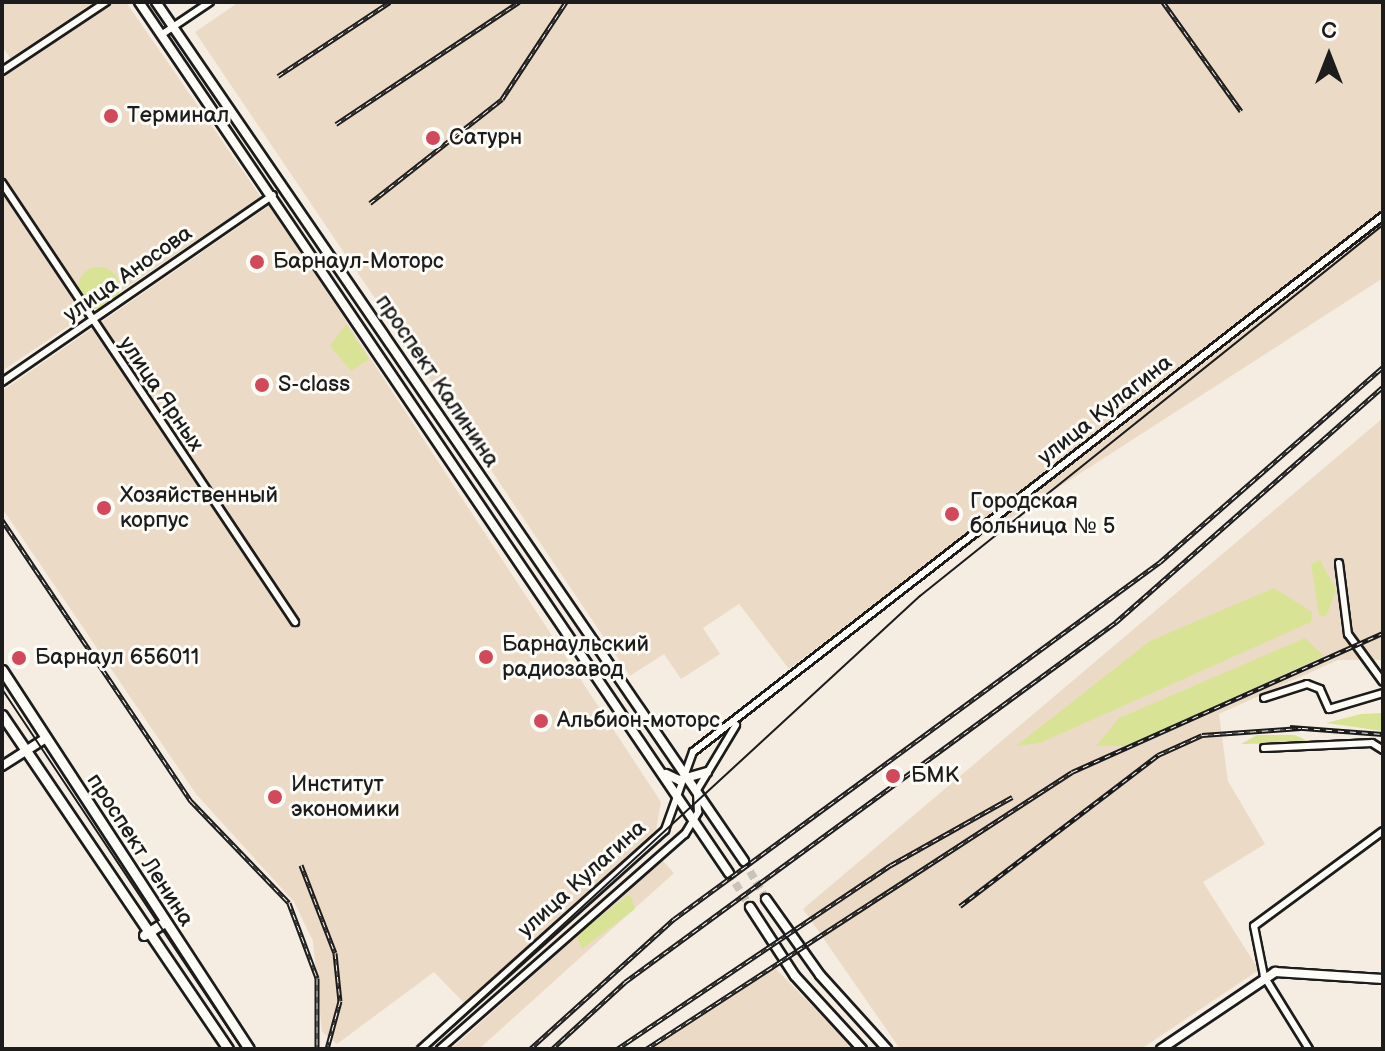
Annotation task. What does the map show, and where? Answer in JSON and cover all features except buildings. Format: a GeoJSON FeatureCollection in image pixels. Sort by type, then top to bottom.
{"type":"FeatureCollection","features":[{"type":"Feature","properties":{"kind":"main road","name":"проспект Калинина"},"geometry":{"type":"LineString","coordinates":[[139,2],[694,815]]}},
{"type":"Feature","properties":{"kind":"main road","name":"проспект Калинина"},"geometry":{"type":"LineString","coordinates":[[156,2],[744,861]]}},
{"type":"Feature","properties":{"kind":"main road"},"geometry":{"type":"LineString","coordinates":[[273,195],[283,189]]}},
{"type":"Feature","properties":{"kind":"main road","name":"проспект Ленина"},"geometry":{"type":"LineString","coordinates":[[2,670],[249,1049]]}},
{"type":"Feature","properties":{"kind":"main road","name":"проспект Ленина"},"geometry":{"type":"LineString","coordinates":[[2,715],[144,935],[228,1049]]}},
{"type":"Feature","properties":{"kind":"main road"},"geometry":{"type":"LineString","coordinates":[[2,766],[46,738]]}},
{"type":"Feature","properties":{"kind":"main road"},"geometry":{"type":"LineString","coordinates":[[666,774],[679,780],[707,772]]}},
{"type":"Feature","properties":{"kind":"main road"},"geometry":{"type":"LineString","coordinates":[[694,815],[729,873]]}},
{"type":"Feature","properties":{"kind":"main road"},"geometry":{"type":"LineString","coordinates":[[766,899],[820,975],[887,1049]]}},
{"type":"Feature","properties":{"kind":"main road"},"geometry":{"type":"LineString","coordinates":[[750,907],[795,976],[862,1049]]}},
{"type":"Feature","properties":{"kind":"main road"},"geometry":{"type":"LineString","coordinates":[[144,935],[165,922]]}},
{"type":"Feature","properties":{"kind":"main road"},"geometry":{"type":"LineString","coordinates":[[1161,1049],[1264,976],[1301,971],[1383,979]]}},
{"type":"Feature","properties":{"kind":"street"},"geometry":{"type":"LineString","coordinates":[[2,71],[106,2]]}},
{"type":"Feature","properties":{"kind":"street"},"geometry":{"type":"LineString","coordinates":[[161,35],[210,2]]}},
{"type":"Feature","properties":{"kind":"street","name":"улица Ярных"},"geometry":{"type":"LineString","coordinates":[[2,183],[90,321],[295,622]]}},
{"type":"Feature","properties":{"kind":"street","name":"улица Аносова"},"geometry":{"type":"LineString","coordinates":[[2,382],[273,195]]}},
{"type":"Feature","properties":{"kind":"street","name":"улица Кулагина"},"geometry":{"type":"LineString","coordinates":[[421,1049],[665,830],[681,768],[1383,216]]}},
{"type":"Feature","properties":{"kind":"street"},"geometry":{"type":"LineString","coordinates":[[1339,563],[1348,634],[1383,682]]}},
{"type":"Feature","properties":{"kind":"street"},"geometry":{"type":"LineString","coordinates":[[1264,698],[1307,684],[1320,689],[1329,709],[1383,693]]}},
{"type":"Feature","properties":{"kind":"street","name":"улица Кулагина"},"geometry":{"type":"LineString","coordinates":[[440,1049],[694,815],[697,790],[737,722]]}},
{"type":"Feature","properties":{"kind":"street"},"geometry":{"type":"LineString","coordinates":[[1264,748],[1372,743],[1383,750]]}},
{"type":"Feature","properties":{"kind":"street"},"geometry":{"type":"LineString","coordinates":[[1309,1049],[1264,976],[1254,926],[1320,873],[1383,831]]}},
{"type":"Feature","properties":{"kind":"street"},"geometry":{"type":"LineString","coordinates":[[453,1019],[463,1029]]}},
{"type":"Feature","properties":{"kind":"shaded area"},"geometry":{"type":"Polygon","coordinates":[[[2,2],[96,2],[11,59],[2,46],[2,2]]]}},
{"type":"Feature","properties":{"kind":"shaded area"},"geometry":{"type":"Polygon","coordinates":[[[115,2],[126,2],[261,197],[2,371],[2,78],[115,2]]]}},
{"type":"Feature","properties":{"kind":"shaded area"},"geometry":{"type":"Polygon","coordinates":[[[239,2],[1383,2],[1383,278],[853,620],[789,669],[739,604],[703,628],[720,654],[681,679],[664,654],[630,676],[195,32],[239,2]]]}},
{"type":"Feature","properties":{"kind":"shaded area"},"geometry":{"type":"Polygon","coordinates":[[[270,205],[661,802],[656,830],[465,1004],[434,972],[337,1044],[322,1032],[313,941],[294,902],[196,794],[2,508],[2,391],[270,205]]]}},
{"type":"Feature","properties":{"kind":"shaded area"},"geometry":{"type":"Polygon","coordinates":[[[1383,418],[1383,660],[1338,660],[1219,714],[1228,781],[1265,844],[1203,882],[1259,970],[1141,1049],[900,1049],[803,909],[1383,418]]]}},
{"type":"Feature","properties":{"kind":"shaded area"},"geometry":{"type":"Polygon","coordinates":[[[662,860],[674,873],[479,1049],[451,1049],[662,860]]]}},
{"type":"Feature","properties":{"kind":"shaded area"},"geometry":{"type":"Polygon","coordinates":[[[775,968],[855,1049],[650,1049],[775,968]]]}},
{"type":"Feature","properties":{"kind":"green space"},"geometry":{"type":"Polygon","coordinates":[[[99,267],[114,273],[120,288],[114,303],[99,309],[84,303],[78,288],[84,273],[99,267]]]}},
{"type":"Feature","properties":{"kind":"green space"},"geometry":{"type":"Polygon","coordinates":[[[346,324],[369,359],[351,371],[330,346],[346,324]]]}},
{"type":"Feature","properties":{"kind":"green space"},"geometry":{"type":"Polygon","coordinates":[[[1320,560],[1336,590],[1326,617],[1319,615],[1311,564],[1320,560]]]}},
{"type":"Feature","properties":{"kind":"green space"},"geometry":{"type":"Polygon","coordinates":[[[1274,588],[1312,612],[1311,622],[1040,743],[1016,746],[1150,641],[1274,588]]]}},
{"type":"Feature","properties":{"kind":"green space"},"geometry":{"type":"Polygon","coordinates":[[[1305,638],[1324,656],[1128,746],[1096,746],[1119,718],[1305,638]]]}},
{"type":"Feature","properties":{"kind":"green space"},"geometry":{"type":"Polygon","coordinates":[[[1383,713],[1383,731],[1326,723],[1361,714],[1383,713]]]}},
{"type":"Feature","properties":{"kind":"green space"},"geometry":{"type":"Polygon","coordinates":[[[1257,735],[1295,735],[1312,743],[1241,744],[1257,735]]]}},
{"type":"Feature","properties":{"kind":"green space"},"geometry":{"type":"Polygon","coordinates":[[[630,894],[635,909],[582,949],[576,935],[630,894]]]}},
{"type":"Feature","properties":{"kind":"tunnel"},"geometry":{"type":"LineString","coordinates":[[744,861],[766,899]]}},
{"type":"Feature","properties":{"kind":"tunnel"},"geometry":{"type":"LineString","coordinates":[[729,873],[750,907]]}},
{"type":"Feature","properties":{"kind":"tram line"},"geometry":{"type":"LineString","coordinates":[[428,1049],[920,596],[1383,225]]}},
{"type":"Feature","properties":{"kind":"tram line"},"geometry":{"type":"LineString","coordinates":[[2,689],[242,1049]]}},
{"type":"Feature","properties":{"kind":"railway"},"geometry":{"type":"LineString","coordinates":[[278,76],[390,2]]}},
{"type":"Feature","properties":{"kind":"railway"},"geometry":{"type":"LineString","coordinates":[[336,124],[519,2]]}},
{"type":"Feature","properties":{"kind":"railway"},"geometry":{"type":"LineString","coordinates":[[370,203],[502,99],[566,2]]}},
{"type":"Feature","properties":{"kind":"railway"},"geometry":{"type":"LineString","coordinates":[[1163,2],[1241,111]]}},
{"type":"Feature","properties":{"kind":"railway"},"geometry":{"type":"LineString","coordinates":[[530,1049],[674,919],[1160,562],[1383,367]]}},
{"type":"Feature","properties":{"kind":"railway"},"geometry":{"type":"LineString","coordinates":[[552,1049],[625,982],[1116,622],[1383,387]]}},
{"type":"Feature","properties":{"kind":"railway"},"geometry":{"type":"LineString","coordinates":[[2,520],[191,801],[289,903],[317,978],[317,1049]]}},
{"type":"Feature","properties":{"kind":"railway"},"geometry":{"type":"LineString","coordinates":[[646,1049],[1072,772],[1383,633]]}},
{"type":"Feature","properties":{"kind":"railway"},"geometry":{"type":"LineString","coordinates":[[1290,727],[1383,734]]}},
{"type":"Feature","properties":{"kind":"railway"},"geometry":{"type":"LineString","coordinates":[[960,906],[1158,755],[1202,735],[1301,728]]}},
{"type":"Feature","properties":{"kind":"railway"},"geometry":{"type":"LineString","coordinates":[[617,1049],[891,865],[1012,797]]}},
{"type":"Feature","properties":{"kind":"railway"},"geometry":{"type":"LineString","coordinates":[[301,865],[335,953],[340,1001],[327,1049]]}},
{"type":"Feature","properties":{"kind":"place","name":"Терминал"},"geometry":{"type":"Point","coordinates":[111,116]}},
{"type":"Feature","properties":{"kind":"place","name":"Сатурн"},"geometry":{"type":"Point","coordinates":[433,138]}},
{"type":"Feature","properties":{"kind":"place","name":"Барнаул-Моторс"},"geometry":{"type":"Point","coordinates":[257,262]}},
{"type":"Feature","properties":{"kind":"place","name":"S-class"},"geometry":{"type":"Point","coordinates":[262,385]}},
{"type":"Feature","properties":{"kind":"place","name":"Хозяйственный корпус"},"geometry":{"type":"Point","coordinates":[104,508]}},
{"type":"Feature","properties":{"kind":"place","name":"Городская больница № 5"},"geometry":{"type":"Point","coordinates":[952,514]}},
{"type":"Feature","properties":{"kind":"place","name":"Барнаульский радиозавод"},"geometry":{"type":"Point","coordinates":[486,657]}},
{"type":"Feature","properties":{"kind":"place","name":"Барнаул 656011"},"geometry":{"type":"Point","coordinates":[19,658]}},
{"type":"Feature","properties":{"kind":"place","name":"Альбион-моторс"},"geometry":{"type":"Point","coordinates":[541,721]}},
{"type":"Feature","properties":{"kind":"place","name":"БМК"},"geometry":{"type":"Point","coordinates":[893,776]}},
{"type":"Feature","properties":{"kind":"place","name":"Институт экономики"},"geometry":{"type":"Point","coordinates":[275,797]}}]}
